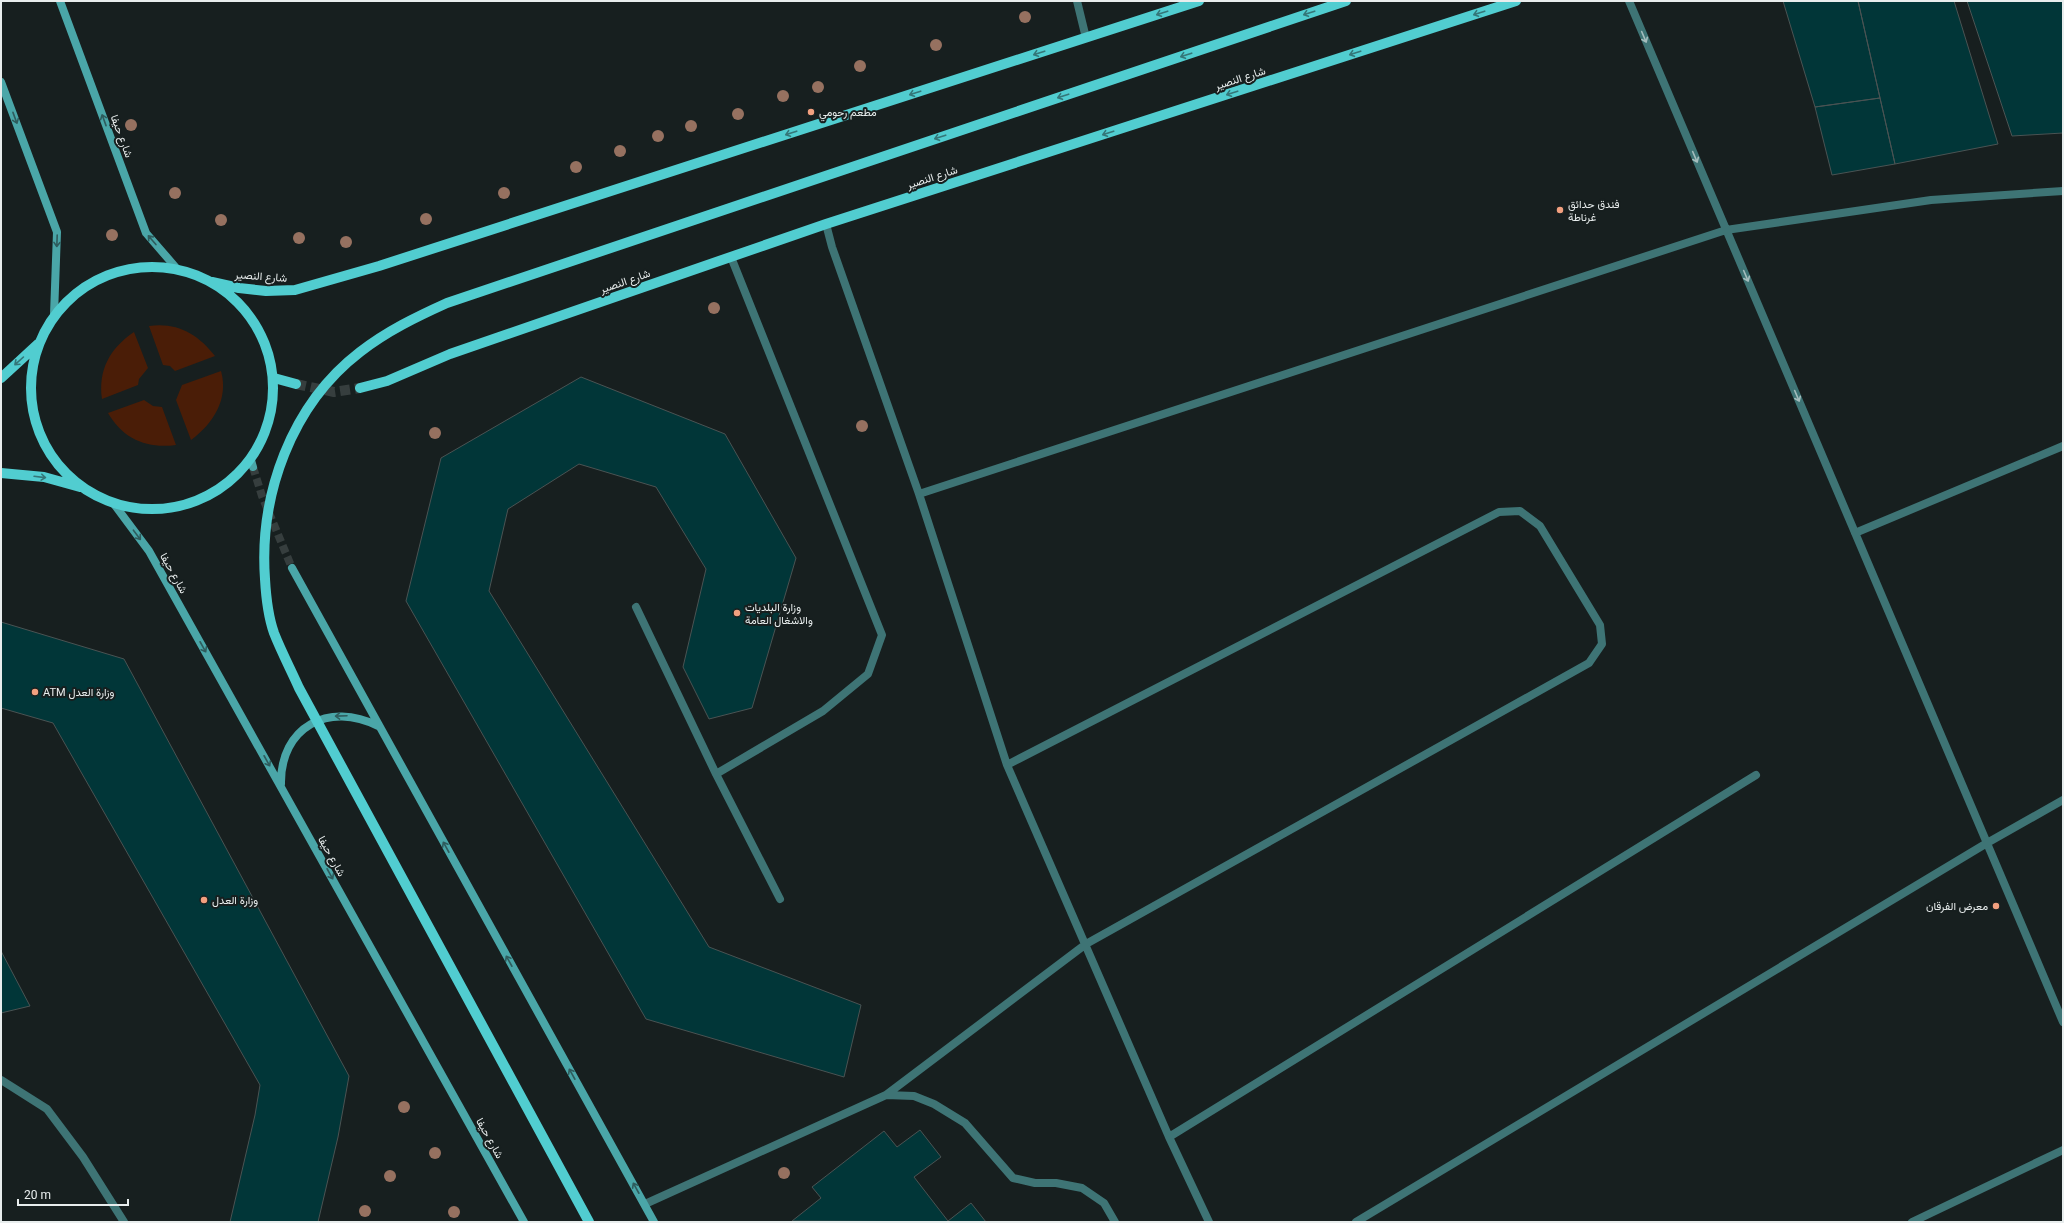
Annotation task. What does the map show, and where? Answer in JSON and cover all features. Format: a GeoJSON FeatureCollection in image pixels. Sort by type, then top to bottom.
{"type":"FeatureCollection","features":[{"type":"Feature","properties":{"kind":"main road","name":"شارع حيفا"},"geometry":{"type":"LineString","coordinates":[[60,1],[146,233],[178,270]]}},
{"type":"Feature","properties":{"kind":"main road","name":"شارع النصیر"},"geometry":{"type":"LineString","coordinates":[[212,282],[253,290],[295,290],[379,266],[1200,1]]}},
{"type":"Feature","properties":{"kind":"main road"},"geometry":{"type":"LineString","coordinates":[[589,1222],[299,688],[274,632],[266,594],[263,557],[267,513],[273,483],[283,458],[294,433],[311,405],[331,380],[359,352],[396,327],[447,303],[1346,1]]}},
{"type":"Feature","properties":{"kind":"main road","name":"شارع النصیر"},"geometry":{"type":"LineString","coordinates":[[360,388],[387,381],[450,354],[826,224],[1516,1]]}},
{"type":"Feature","properties":{"kind":"main road"},"geometry":{"type":"LineString","coordinates":[[1,82],[57,232],[54,315]]}},
{"type":"Feature","properties":{"kind":"main road"},"geometry":{"type":"LineString","coordinates":[[1,473],[44,477],[80,487],[114,504],[152,510],[190,505],[224,487],[252,464],[268,426],[274,378],[264,340],[242,307],[212,282],[178,270],[142,267],[107,275],[78,292],[54,315],[38,344],[30,384],[35,424],[53,460],[80,487]]}},
{"type":"Feature","properties":{"kind":"main road"},"geometry":{"type":"LineString","coordinates":[[1,378],[38,344]]}},
{"type":"Feature","properties":{"kind":"main road"},"geometry":{"type":"LineString","coordinates":[[274,378],[296,384]]}},
{"type":"Feature","properties":{"kind":"main road","name":"شارع حيفا"},"geometry":{"type":"LineString","coordinates":[[114,504],[149,551],[524,1222]]}},
{"type":"Feature","properties":{"kind":"main road"},"geometry":{"type":"LineString","coordinates":[[292,568],[378,726],[654,1222]]}},
{"type":"Feature","properties":{"kind":"main road"},"geometry":{"type":"LineString","coordinates":[[281,786],[280,770],[284,755],[292,741],[303,729],[316,721],[332,716],[348,715],[364,718],[378,726]]}},
{"type":"Feature","properties":{"kind":"street"},"geometry":{"type":"LineString","coordinates":[[1078,1],[1086,38]]}},
{"type":"Feature","properties":{"kind":"street"},"geometry":{"type":"LineString","coordinates":[[1629,1],[2063,1022]]}},
{"type":"Feature","properties":{"kind":"street"},"geometry":{"type":"LineString","coordinates":[[919,494],[1726,230],[1931,200],[2063,191]]}},
{"type":"Feature","properties":{"kind":"street"},"geometry":{"type":"LineString","coordinates":[[826,224],[832,247],[919,494],[1007,764],[1169,1137],[1209,1222]]}},
{"type":"Feature","properties":{"kind":"street"},"geometry":{"type":"LineString","coordinates":[[716,774],[823,711],[868,674],[882,635],[731,257]]}},
{"type":"Feature","properties":{"kind":"street"},"geometry":{"type":"LineString","coordinates":[[1855,532],[2063,446]]}},
{"type":"Feature","properties":{"kind":"street"},"geometry":{"type":"LineString","coordinates":[[645,1204],[886,1095],[1086,944],[1589,663],[1602,644],[1600,625],[1540,526],[1520,511],[1499,512],[1007,764]]}},
{"type":"Feature","properties":{"kind":"street"},"geometry":{"type":"LineString","coordinates":[[636,607],[716,774],[780,898]]}},
{"type":"Feature","properties":{"kind":"street"},"geometry":{"type":"LineString","coordinates":[[1169,1137],[1756,775]]}},
{"type":"Feature","properties":{"kind":"street"},"geometry":{"type":"LineString","coordinates":[[1356,1222],[1987,843],[2063,800]]}},
{"type":"Feature","properties":{"kind":"street"},"geometry":{"type":"LineString","coordinates":[[1,1080],[47,1109],[83,1157],[124,1222]]}},
{"type":"Feature","properties":{"kind":"street"},"geometry":{"type":"LineString","coordinates":[[886,1095],[914,1096],[934,1104],[965,1122],[1013,1178],[1035,1183],[1056,1183],[1082,1188],[1104,1203],[1115,1222]]}},
{"type":"Feature","properties":{"kind":"street"},"geometry":{"type":"LineString","coordinates":[[1912,1222],[2063,1150]]}},
{"type":"Feature","properties":{"kind":"shaded area"},"geometry":{"type":"Polygon","coordinates":[[[149,326],[169,326],[186,331],[201,341],[215,356],[175,371],[170,366],[163,365],[149,326]]]}},
{"type":"Feature","properties":{"kind":"shaded area"},"geometry":{"type":"Polygon","coordinates":[[[134,332],[148,368],[139,379],[138,385],[102,399],[101,388],[104,369],[118,345],[134,332]]]}},
{"type":"Feature","properties":{"kind":"shaded area"},"geometry":{"type":"Polygon","coordinates":[[[221,371],[223,391],[221,401],[212,419],[199,434],[191,440],[176,400],[182,385],[221,371]]]}},
{"type":"Feature","properties":{"kind":"shaded area"},"geometry":{"type":"Polygon","coordinates":[[[144,400],[153,406],[162,407],[176,445],[155,445],[128,436],[114,422],[108,413],[144,400]]]}},
{"type":"Feature","properties":{"kind":"building"},"geometry":{"type":"Polygon","coordinates":[[[1783,1],[1858,1],[1880,98],[1815,107],[1783,1]]]}},
{"type":"Feature","properties":{"kind":"building"},"geometry":{"type":"Polygon","coordinates":[[[1858,1],[1954,1],[1998,144],[1895,164],[1858,1]]]}},
{"type":"Feature","properties":{"kind":"building"},"geometry":{"type":"Polygon","coordinates":[[[1967,1],[2063,1],[2063,133],[2012,136],[1967,1]]]}},
{"type":"Feature","properties":{"kind":"building"},"geometry":{"type":"Polygon","coordinates":[[[1880,98],[1895,164],[1832,175],[1815,107],[1880,98]]]}},
{"type":"Feature","properties":{"kind":"building"},"geometry":{"type":"Polygon","coordinates":[[[581,377],[725,434],[796,558],[752,708],[709,719],[683,667],[706,569],[656,487],[579,464],[508,509],[489,591],[709,947],[861,1005],[844,1077],[646,1019],[406,601],[441,458],[581,377]]]}},
{"type":"Feature","properties":{"kind":"building","name":"وزارة العدل"},"geometry":{"type":"Polygon","coordinates":[[[1,622],[124,659],[349,1076],[338,1137],[318,1222],[230,1222],[255,1115],[260,1085],[53,723],[1,708],[1,622]]]}},
{"type":"Feature","properties":{"kind":"building"},"geometry":{"type":"Polygon","coordinates":[[[1,951],[30,1006],[1,1013],[1,951]]]}},
{"type":"Feature","properties":{"kind":"building"},"geometry":{"type":"Polygon","coordinates":[[[920,1130],[941,1157],[914,1177],[948,1221],[971,1203],[986,1222],[792,1221],[821,1198],[812,1187],[884,1131],[897,1147],[920,1130]]]}},
{"type":"Feature","properties":{"kind":"tunnel"},"geometry":{"type":"LineString","coordinates":[[296,384],[334,392],[360,388]]}},
{"type":"Feature","properties":{"kind":"tunnel"},"geometry":{"type":"LineString","coordinates":[[253,467],[262,496],[292,568]]}},
{"type":"Feature","properties":{"kind":"place","name":"مطعم رحومي"},"geometry":{"type":"Point","coordinates":[811,112]}},
{"type":"Feature","properties":{"kind":"place","name":"فندق حدائق غرناطة"},"geometry":{"type":"Point","coordinates":[1560,210]}},
{"type":"Feature","properties":{"kind":"place","name":"وزارة البلديات والاشغال العامة"},"geometry":{"type":"Point","coordinates":[737,613]}},
{"type":"Feature","properties":{"kind":"place","name":"ATM وزارة العدل"},"geometry":{"type":"Point","coordinates":[35,692]}},
{"type":"Feature","properties":{"kind":"place","name":"وزارة العدل"},"geometry":{"type":"Point","coordinates":[204,900]}},
{"type":"Feature","properties":{"kind":"place","name":"معرض الفرقان"},"geometry":{"type":"Point","coordinates":[1996,906]}}]}
